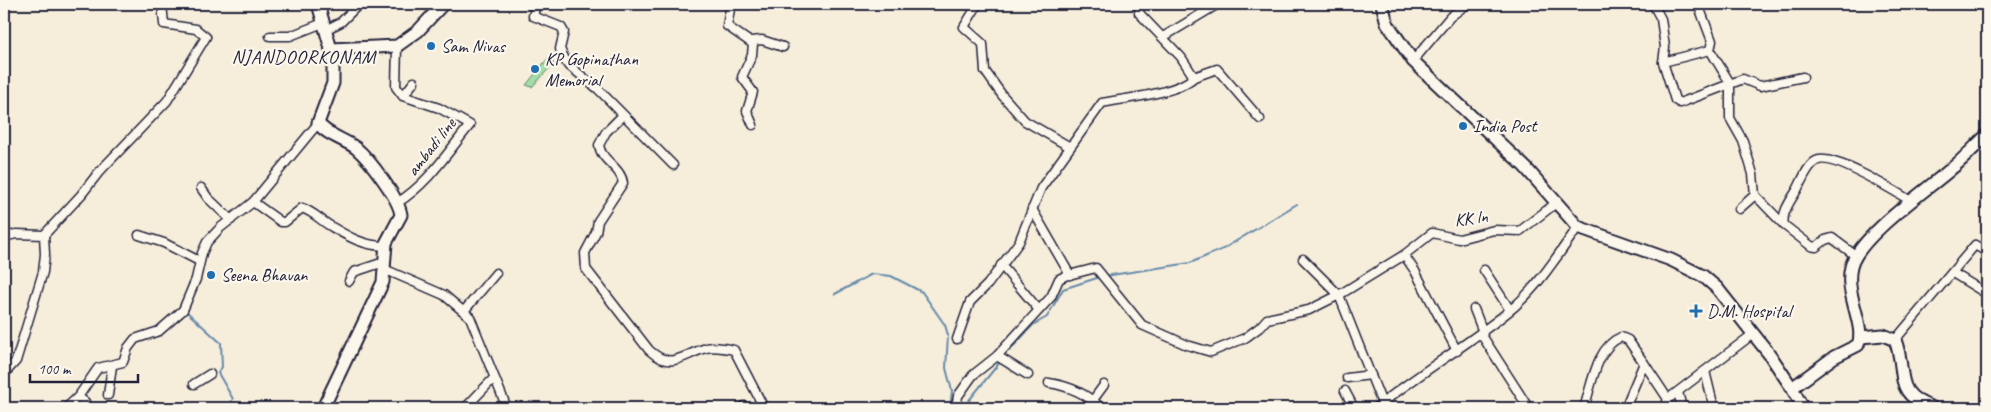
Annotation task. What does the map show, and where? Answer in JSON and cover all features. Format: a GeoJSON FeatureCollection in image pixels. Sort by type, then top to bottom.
{"type":"FeatureCollection","features":[{"type":"Feature","properties":{"kind":"main road"},"geometry":{"type":"LineString","coordinates":[[318,4],[331,49],[333,83],[318,123],[323,130],[341,138],[358,150],[397,203],[401,215],[386,246],[383,282],[323,408]]}},
{"type":"Feature","properties":{"kind":"main road"},"geometry":{"type":"LineString","coordinates":[[331,49],[397,46],[418,31],[443,4]]}},
{"type":"Feature","properties":{"kind":"main road"},"geometry":{"type":"LineString","coordinates":[[1382,4],[1387,23],[1413,61],[1525,167],[1578,227],[1671,260],[1703,276],[1717,288],[1792,388],[1802,408]]}},
{"type":"Feature","properties":{"kind":"main road"},"geometry":{"type":"LineString","coordinates":[[1792,388],[1834,357],[1858,345],[1861,337],[1850,294],[1850,269],[1856,256],[1874,234],[1911,201],[1952,169],[1987,135]]}},
{"type":"Feature","properties":{"kind":"main road"},"geometry":{"type":"LineString","coordinates":[[1861,337],[1883,335],[1894,340],[1907,393],[1919,403],[1933,408]]}},
{"type":"Feature","properties":{"kind":"street"},"geometry":{"type":"LineString","coordinates":[[4,374],[16,361],[43,272],[45,254],[44,235],[81,195],[99,172],[167,101],[206,37],[196,29],[164,24],[162,4]]}},
{"type":"Feature","properties":{"kind":"street"},"geometry":{"type":"LineString","coordinates":[[270,36],[290,36],[341,22],[359,4]]}},
{"type":"Feature","properties":{"kind":"street"},"geometry":{"type":"LineString","coordinates":[[536,4],[533,16],[561,27],[564,32],[560,42],[563,58],[610,100],[622,116],[641,135],[658,147],[673,165]]}},
{"type":"Feature","properties":{"kind":"street"},"geometry":{"type":"LineString","coordinates":[[731,4],[727,26],[751,41],[762,40],[783,47]]}},
{"type":"Feature","properties":{"kind":"street"},"geometry":{"type":"LineString","coordinates":[[978,4],[964,27],[983,44],[985,71],[1025,121],[1070,148]]}},
{"type":"Feature","properties":{"kind":"street"},"geometry":{"type":"LineString","coordinates":[[1140,4],[1139,14],[1163,37],[1194,77]]}},
{"type":"Feature","properties":{"kind":"street"},"geometry":{"type":"LineString","coordinates":[[1163,37],[1218,4]]}},
{"type":"Feature","properties":{"kind":"street"},"geometry":{"type":"LineString","coordinates":[[1413,61],[1450,17],[1467,4]]}},
{"type":"Feature","properties":{"kind":"street"},"geometry":{"type":"LineString","coordinates":[[1653,4],[1661,20],[1665,48],[1663,62],[1675,100],[1680,103],[1743,79],[1760,86],[1803,77]]}},
{"type":"Feature","properties":{"kind":"street"},"geometry":{"type":"LineString","coordinates":[[1698,4],[1712,41],[1710,50],[1730,84],[1730,118],[1743,141],[1753,174],[1756,195],[1784,225],[1811,246],[1819,246],[1825,240],[1832,238],[1856,256]]}},
{"type":"Feature","properties":{"kind":"street"},"geometry":{"type":"LineString","coordinates":[[751,41],[754,49],[742,77],[753,92],[747,111],[753,125]]}},
{"type":"Feature","properties":{"kind":"street"},"geometry":{"type":"LineString","coordinates":[[397,46],[396,87],[403,96],[414,82]]}},
{"type":"Feature","properties":{"kind":"street"},"geometry":{"type":"LineString","coordinates":[[1663,62],[1710,50]]}},
{"type":"Feature","properties":{"kind":"street"},"geometry":{"type":"LineString","coordinates":[[957,339],[970,302],[988,284],[1019,242],[1041,188],[1102,103],[1174,88],[1187,84],[1194,77],[1217,70],[1260,118]]}},
{"type":"Feature","properties":{"kind":"street","name":"ambadi line"},"geometry":{"type":"LineString","coordinates":[[397,203],[410,195],[433,175],[444,156],[470,125],[447,112],[403,96]]}},
{"type":"Feature","properties":{"kind":"street"},"geometry":{"type":"LineString","coordinates":[[622,116],[606,132],[599,144],[602,154],[622,178],[623,183],[598,221],[596,232],[585,253],[586,269],[657,358],[669,362],[688,357],[707,348],[721,347],[734,350],[764,408]]}},
{"type":"Feature","properties":{"kind":"street"},"geometry":{"type":"LineString","coordinates":[[66,408],[78,397],[98,368],[123,362],[128,348],[135,339],[159,331],[183,310],[196,279],[199,261],[207,242],[254,202],[315,128],[320,125]]}},
{"type":"Feature","properties":{"kind":"street"},"geometry":{"type":"LineString","coordinates":[[1784,225],[1783,217],[1810,167],[1816,161],[1823,158],[1884,184],[1911,201]]}},
{"type":"Feature","properties":{"kind":"street"},"geometry":{"type":"LineString","coordinates":[[201,188],[208,198],[231,220]]}},
{"type":"Feature","properties":{"kind":"street"},"geometry":{"type":"LineString","coordinates":[[1739,209],[1756,195]]}},
{"type":"Feature","properties":{"kind":"street"},"geometry":{"type":"LineString","coordinates":[[254,202],[281,222],[285,222],[302,208],[319,216],[350,239],[369,245],[386,246]]}},
{"type":"Feature","properties":{"kind":"street","name":"KK ln"},"geometry":{"type":"LineString","coordinates":[[1070,275],[1096,268],[1142,325],[1187,345],[1211,352],[1244,338],[1268,319],[1309,310],[1339,295],[1404,255],[1432,233],[1459,239],[1494,230],[1520,231],[1556,203]]}},
{"type":"Feature","properties":{"kind":"street"},"geometry":{"type":"LineString","coordinates":[[956,408],[958,396],[973,375],[997,356],[1051,297],[1059,279],[1070,275],[1032,208]]}},
{"type":"Feature","properties":{"kind":"street"},"geometry":{"type":"LineString","coordinates":[[1303,259],[1339,295],[1371,375],[1380,406],[1482,333],[1510,310],[1536,284],[1578,227]]}},
{"type":"Feature","properties":{"kind":"street"},"geometry":{"type":"LineString","coordinates":[[4,237],[16,234],[44,235]]}},
{"type":"Feature","properties":{"kind":"street"},"geometry":{"type":"LineString","coordinates":[[139,235],[164,243],[199,261]]}},
{"type":"Feature","properties":{"kind":"street"},"geometry":{"type":"LineString","coordinates":[[1894,340],[1975,245],[1987,252]]}},
{"type":"Feature","properties":{"kind":"street"},"geometry":{"type":"LineString","coordinates":[[1404,255],[1415,271],[1457,351]]}},
{"type":"Feature","properties":{"kind":"street"},"geometry":{"type":"LineString","coordinates":[[349,281],[354,272],[384,265],[444,295],[470,317],[508,408]]}},
{"type":"Feature","properties":{"kind":"street"},"geometry":{"type":"LineString","coordinates":[[1001,265],[1039,310]]}},
{"type":"Feature","properties":{"kind":"street"},"geometry":{"type":"LineString","coordinates":[[1484,270],[1510,310]]}},
{"type":"Feature","properties":{"kind":"street"},"geometry":{"type":"LineString","coordinates":[[464,312],[496,272]]}},
{"type":"Feature","properties":{"kind":"street"},"geometry":{"type":"LineString","coordinates":[[1953,273],[1987,294]]}},
{"type":"Feature","properties":{"kind":"street"},"geometry":{"type":"LineString","coordinates":[[1474,309],[1482,333],[1526,404]]}},
{"type":"Feature","properties":{"kind":"street"},"geometry":{"type":"LineString","coordinates":[[1665,408],[1668,399],[1753,334]]}},
{"type":"Feature","properties":{"kind":"street"},"geometry":{"type":"LineString","coordinates":[[1584,408],[1602,352],[1614,340],[1621,337],[1628,340],[1668,399]]}},
{"type":"Feature","properties":{"kind":"street"},"geometry":{"type":"LineString","coordinates":[[997,356],[1028,375]]}},
{"type":"Feature","properties":{"kind":"street"},"geometry":{"type":"LineString","coordinates":[[1625,408],[1644,363]]}},
{"type":"Feature","properties":{"kind":"street"},"geometry":{"type":"LineString","coordinates":[[108,395],[112,366]]}},
{"type":"Feature","properties":{"kind":"street"},"geometry":{"type":"LineString","coordinates":[[1705,372],[1714,408]]}},
{"type":"Feature","properties":{"kind":"street"},"geometry":{"type":"LineString","coordinates":[[194,384],[210,374]]}},
{"type":"Feature","properties":{"kind":"street"},"geometry":{"type":"LineString","coordinates":[[1347,378],[1371,375]]}},
{"type":"Feature","properties":{"kind":"street"},"geometry":{"type":"LineString","coordinates":[[465,408],[494,378]]}},
{"type":"Feature","properties":{"kind":"street"},"geometry":{"type":"LineString","coordinates":[[1049,383],[1066,386],[1093,400],[1101,408]]}},
{"type":"Feature","properties":{"kind":"street"},"geometry":{"type":"LineString","coordinates":[[1093,400],[1104,385]]}},
{"type":"Feature","properties":{"kind":"street"},"geometry":{"type":"LineString","coordinates":[[1345,391],[1354,408]]}},
{"type":"Feature","properties":{"kind":"street"},"geometry":{"type":"LineString","coordinates":[[1678,392],[1682,408]]}},
{"type":"Feature","properties":{"kind":"street"},"geometry":{"type":"LineString","coordinates":[[78,397],[85,402],[84,408]]}},
{"type":"Feature","properties":{"kind":"green space"},"geometry":{"type":"Polygon","coordinates":[[[548,58],[554,63],[532,87],[526,85],[548,58]]]}},
{"type":"Feature","properties":{"kind":"waterway"},"geometry":{"type":"LineString","coordinates":[[1105,276],[1190,263],[1223,249],[1297,204]]}},
{"type":"Feature","properties":{"kind":"waterway"},"geometry":{"type":"LineString","coordinates":[[835,294],[872,274],[891,276],[922,292],[945,325],[948,335],[946,368],[952,391],[950,408]]}},
{"type":"Feature","properties":{"kind":"waterway"},"geometry":{"type":"LineString","coordinates":[[1009,351],[1033,325],[1047,317],[1063,289],[1100,277]]}},
{"type":"Feature","properties":{"kind":"waterway"},"geometry":{"type":"LineString","coordinates":[[187,312],[221,343],[222,367],[218,373],[233,399],[227,408]]}},
{"type":"Feature","properties":{"kind":"waterway"},"geometry":{"type":"LineString","coordinates":[[967,408],[966,404],[1000,362]]}},
{"type":"Feature","properties":{"kind":"place","name":"Sam Nivas"},"geometry":{"type":"Point","coordinates":[431,46]}},
{"type":"Feature","properties":{"kind":"place","name":"KP Gopinathan Memorial"},"geometry":{"type":"Point","coordinates":[535,69]}},
{"type":"Feature","properties":{"kind":"place","name":"India Post"},"geometry":{"type":"Point","coordinates":[1463,126]}},
{"type":"Feature","properties":{"kind":"place","name":"Seena Bhavan"},"geometry":{"type":"Point","coordinates":[211,275]}},
{"type":"Feature","properties":{"kind":"place","name":"D.M. Hospital"},"geometry":{"type":"Point","coordinates":[1696,311]}},
{"type":"Feature","properties":{"kind":"district","name":"NJANDOORKONAM"},"geometry":{"type":"Point","coordinates":[304,56]}}]}
